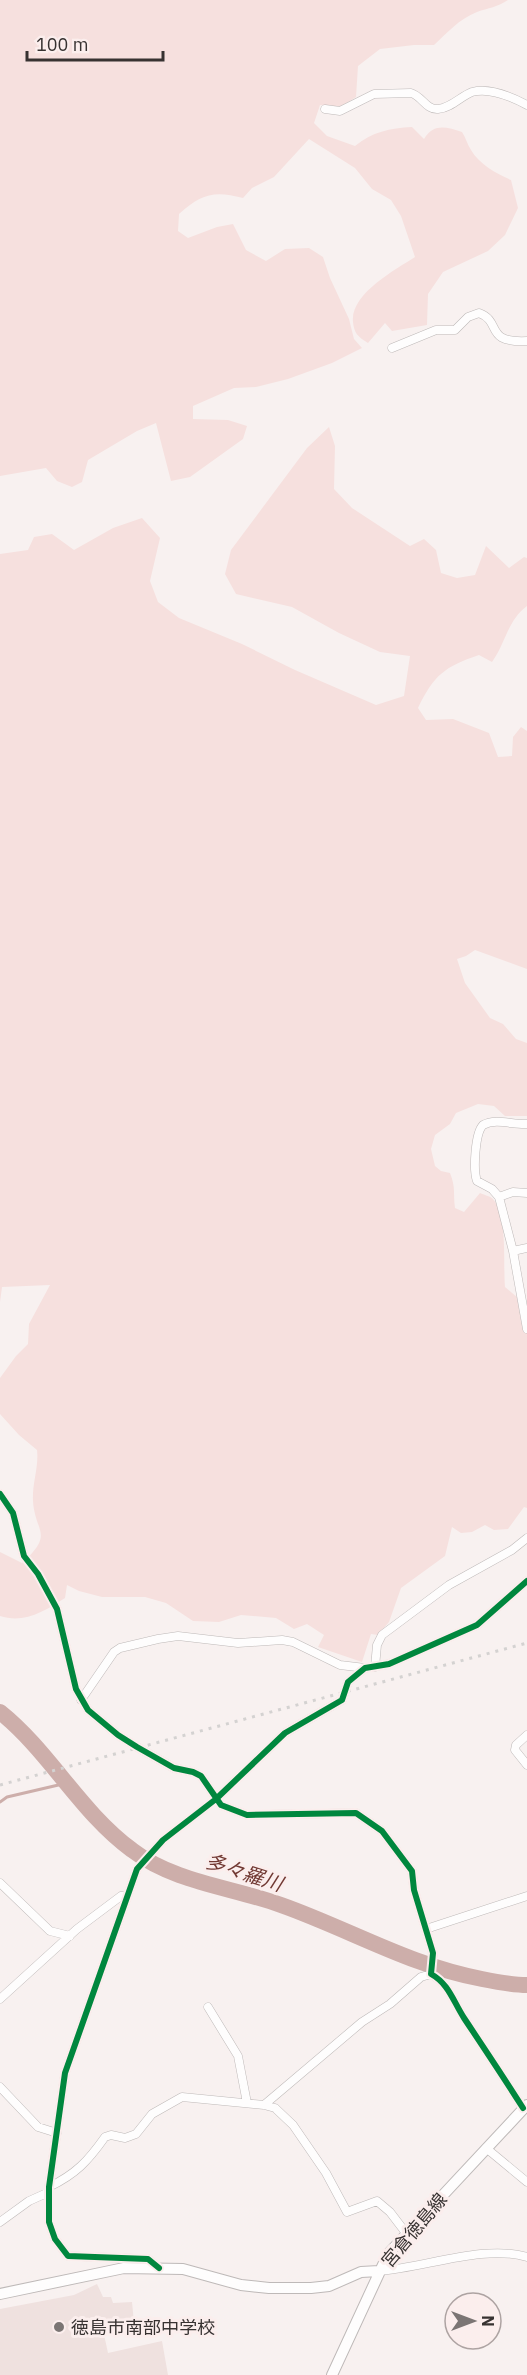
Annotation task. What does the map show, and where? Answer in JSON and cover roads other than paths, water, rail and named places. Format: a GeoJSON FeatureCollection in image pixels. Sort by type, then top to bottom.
{"type":"FeatureCollection","features":[{"type":"Feature","properties":{"kind":"street"},"geometry":{"type":"LineString","coordinates":[[325,109],[340,111],[374,94],[411,93],[416,94],[430,108],[440,109],[473,92],[498,93],[513,97],[527,105]]}},
{"type":"Feature","properties":{"kind":"street"},"geometry":{"type":"LineString","coordinates":[[392,348],[436,330],[455,330],[468,317],[479,313],[486,315],[500,338],[510,342],[527,341]]}},
{"type":"Feature","properties":{"kind":"street"},"geometry":{"type":"LineString","coordinates":[[527,1124],[488,1122],[480,1128],[475,1177],[481,1185],[492,1189],[499,1197],[513,1251],[527,1329]]}},
{"type":"Feature","properties":{"kind":"street"},"geometry":{"type":"LineString","coordinates":[[499,1197],[513,1192],[527,1193]]}},
{"type":"Feature","properties":{"kind":"street"},"geometry":{"type":"LineString","coordinates":[[513,1251],[527,1248]]}},
{"type":"Feature","properties":{"kind":"street"},"geometry":{"type":"LineString","coordinates":[[0,1494],[13,1513],[24,1556],[38,1574],[57,1609],[81,1700],[88,1710],[118,1735],[174,1768],[201,1776],[221,1805],[247,1815],[356,1813],[382,1831],[412,1871],[414,1890],[434,1960],[432,1973]]}},
{"type":"Feature","properties":{"kind":"street"},"geometry":{"type":"LineString","coordinates":[[375,1667],[377,1645],[382,1635],[449,1585],[512,1550],[527,1538]]}},
{"type":"Feature","properties":{"kind":"street"},"geometry":{"type":"LineString","coordinates":[[81,1700],[114,1652],[120,1648],[158,1639],[192,1636],[238,1642],[282,1640],[293,1642],[340,1665],[365,1668],[389,1664],[477,1625],[527,1581]]}},
{"type":"Feature","properties":{"kind":"street"},"geometry":{"type":"LineString","coordinates":[[340,1665],[348,1682]]}},
{"type":"Feature","properties":{"kind":"street"},"geometry":{"type":"LineString","coordinates":[[159,2268],[148,2259],[68,2256],[55,2239],[49,2222],[49,2190],[65,2073],[127,1895],[142,1862],[163,1840],[216,1799],[285,1733],[342,1700],[348,1682],[365,1668]]}},
{"type":"Feature","properties":{"kind":"street"},"geometry":{"type":"LineString","coordinates":[[527,1735],[516,1745],[515,1750],[527,1765]]}},
{"type":"Feature","properties":{"kind":"street"},"geometry":{"type":"LineString","coordinates":[[0,1883],[50,1931],[70,1936]]}},
{"type":"Feature","properties":{"kind":"street"},"geometry":{"type":"LineString","coordinates":[[0,1999],[70,1936],[121,1896],[127,1895]]}},
{"type":"Feature","properties":{"kind":"street"},"geometry":{"type":"LineString","coordinates":[[426,1929],[527,1896]]}},
{"type":"Feature","properties":{"kind":"street"},"geometry":{"type":"LineString","coordinates":[[264,2105],[362,2022],[390,2004],[421,1977],[432,1973]]}},
{"type":"Feature","properties":{"kind":"street"},"geometry":{"type":"LineString","coordinates":[[432,1973],[450,1992],[461,2013],[525,2107]]}},
{"type":"Feature","properties":{"kind":"street"},"geometry":{"type":"LineString","coordinates":[[208,2007],[238,2056],[247,2103]]}},
{"type":"Feature","properties":{"kind":"street"},"geometry":{"type":"LineString","coordinates":[[0,2087],[38,2127],[57,2133]]}},
{"type":"Feature","properties":{"kind":"street"},"geometry":{"type":"LineString","coordinates":[[0,2222],[29,2201],[68,2179],[86,2163],[105,2137],[111,2135],[125,2138],[136,2134],[152,2114],[182,2097],[275,2108],[293,2125],[326,2173],[347,2212],[376,2201],[390,2212],[406,2233]]}},
{"type":"Feature","properties":{"kind":"street","name":"宮倉徳島線"},"geometry":{"type":"LineString","coordinates":[[332,2375],[388,2254],[525,2107]]}},
{"type":"Feature","properties":{"kind":"street"},"geometry":{"type":"LineString","coordinates":[[486,2148],[527,2182]]}},
{"type":"Feature","properties":{"kind":"street"},"geometry":{"type":"LineString","coordinates":[[0,2294],[124,2268],[183,2269],[241,2285],[311,2288],[329,2286],[361,2272],[405,2268],[471,2255],[511,2254],[527,2257]]}},
{"type":"Feature","properties":{"kind":"waterway","name":"多々羅川"},"geometry":{"type":"LineString","coordinates":[[0,1712],[34,1745],[96,1818],[113,1835],[149,1861],[185,1877],[281,1905],[430,1965],[482,1979],[527,1985]]}},
{"type":"Feature","properties":{"kind":"waterway"},"geometry":{"type":"LineString","coordinates":[[0,1802],[7,1797],[67,1783]]}},
{"type":"Feature","properties":{"kind":"railway"},"geometry":{"type":"LineString","coordinates":[[0,1785],[527,1643]]}},
{"type":"Feature","properties":{"kind":"place","name":"徳島市南部中学校"},"geometry":{"type":"Point","coordinates":[59,2327]}}]}
